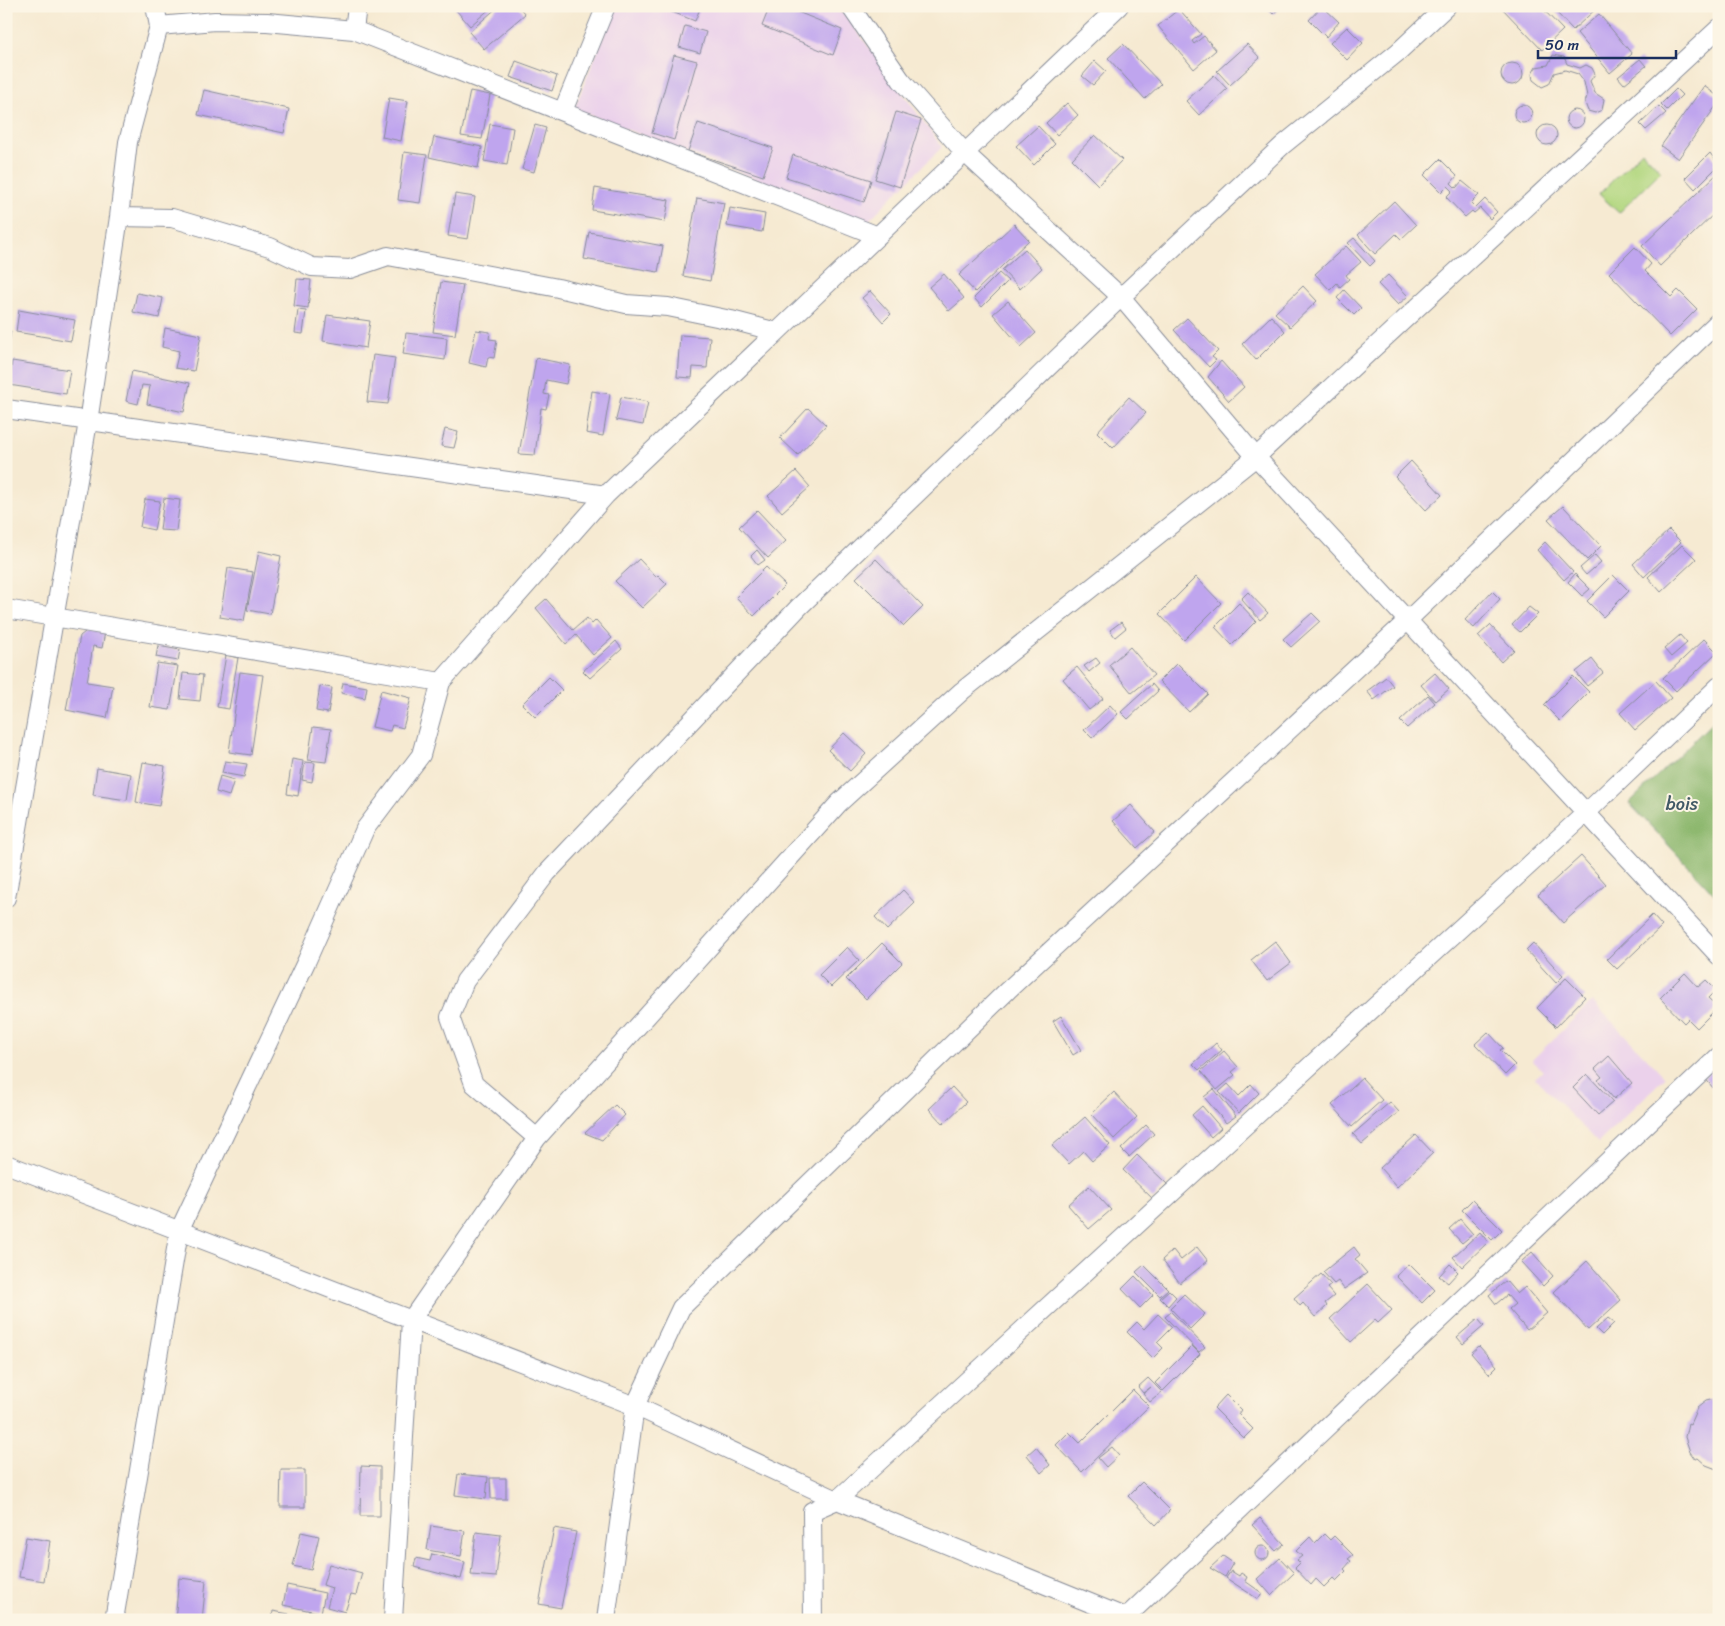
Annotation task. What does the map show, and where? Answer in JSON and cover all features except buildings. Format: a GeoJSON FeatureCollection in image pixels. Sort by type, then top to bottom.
{"type":"FeatureCollection","features":[{"type":"Feature","properties":{"kind":"street"},"geometry":{"type":"LineString","coordinates":[[6,898],[88,422],[119,217],[128,142],[159,26],[155,6]]}},
{"type":"Feature","properties":{"kind":"street"},"geometry":{"type":"LineString","coordinates":[[354,30],[357,6]]}},
{"type":"Feature","properties":{"kind":"street"},"geometry":{"type":"LineString","coordinates":[[563,111],[606,6]]}},
{"type":"Feature","properties":{"kind":"street"},"geometry":{"type":"LineString","coordinates":[[114,1620],[179,1231],[307,960],[365,829],[421,755],[441,682],[606,495],[1120,6]]}},
{"type":"Feature","properties":{"kind":"street"},"geometry":{"type":"LineString","coordinates":[[537,1138],[474,1084],[450,1017],[466,981],[547,873],[792,614],[1120,297],[1283,145],[1398,52],[1447,6]]}},
{"type":"Feature","properties":{"kind":"street"},"geometry":{"type":"LineString","coordinates":[[854,7],[901,80],[965,153],[1120,297],[1256,457],[1719,956]]}},
{"type":"Feature","properties":{"kind":"street"},"geometry":{"type":"LineString","coordinates":[[159,26],[215,21],[267,22],[354,30],[878,236]]}},
{"type":"Feature","properties":{"kind":"street"},"geometry":{"type":"LineString","coordinates":[[392,1620],[411,1320],[537,1138],[839,803],[962,691],[1256,457],[1719,28]]}},
{"type":"Feature","properties":{"kind":"street"},"geometry":{"type":"LineString","coordinates":[[119,217],[172,218],[270,247],[312,267],[350,269],[388,256],[558,288],[626,304],[668,307],[777,332]]}},
{"type":"Feature","properties":{"kind":"street"},"geometry":{"type":"LineString","coordinates":[[606,1620],[635,1406],[681,1308],[1008,990],[1408,620],[1719,321]]}},
{"type":"Feature","properties":{"kind":"street"},"geometry":{"type":"LineString","coordinates":[[6,409],[606,495]]}},
{"type":"Feature","properties":{"kind":"street"},"geometry":{"type":"LineString","coordinates":[[6,610],[441,682]]}},
{"type":"Feature","properties":{"kind":"street"},"geometry":{"type":"LineString","coordinates":[[813,1620],[812,1511],[836,1500],[1587,812],[1719,686]]}},
{"type":"Feature","properties":{"kind":"street"},"geometry":{"type":"LineString","coordinates":[[6,1164],[635,1406],[836,1500],[1127,1619],[1719,1056]]}},
{"type":"Feature","properties":{"kind":"shaded area"},"geometry":{"type":"Polygon","coordinates":[[[618,6],[832,6],[846,16],[942,147],[867,222],[574,109],[618,6]]]}},
{"type":"Feature","properties":{"kind":"shaded area"},"geometry":{"type":"Polygon","coordinates":[[[1592,1001],[1665,1077],[1598,1143],[1535,1078],[1543,1071],[1532,1060],[1592,1001]]]}},
{"type":"Feature","properties":{"kind":"green space"},"geometry":{"type":"Polygon","coordinates":[[[1642,151],[1661,171],[1619,213],[1599,194],[1642,151]]]}},
{"type":"Feature","properties":{"kind":"green space","name":"bois"},"geometry":{"type":"Polygon","coordinates":[[[1719,716],[1719,899],[1629,803],[1719,716]]]}}]}
